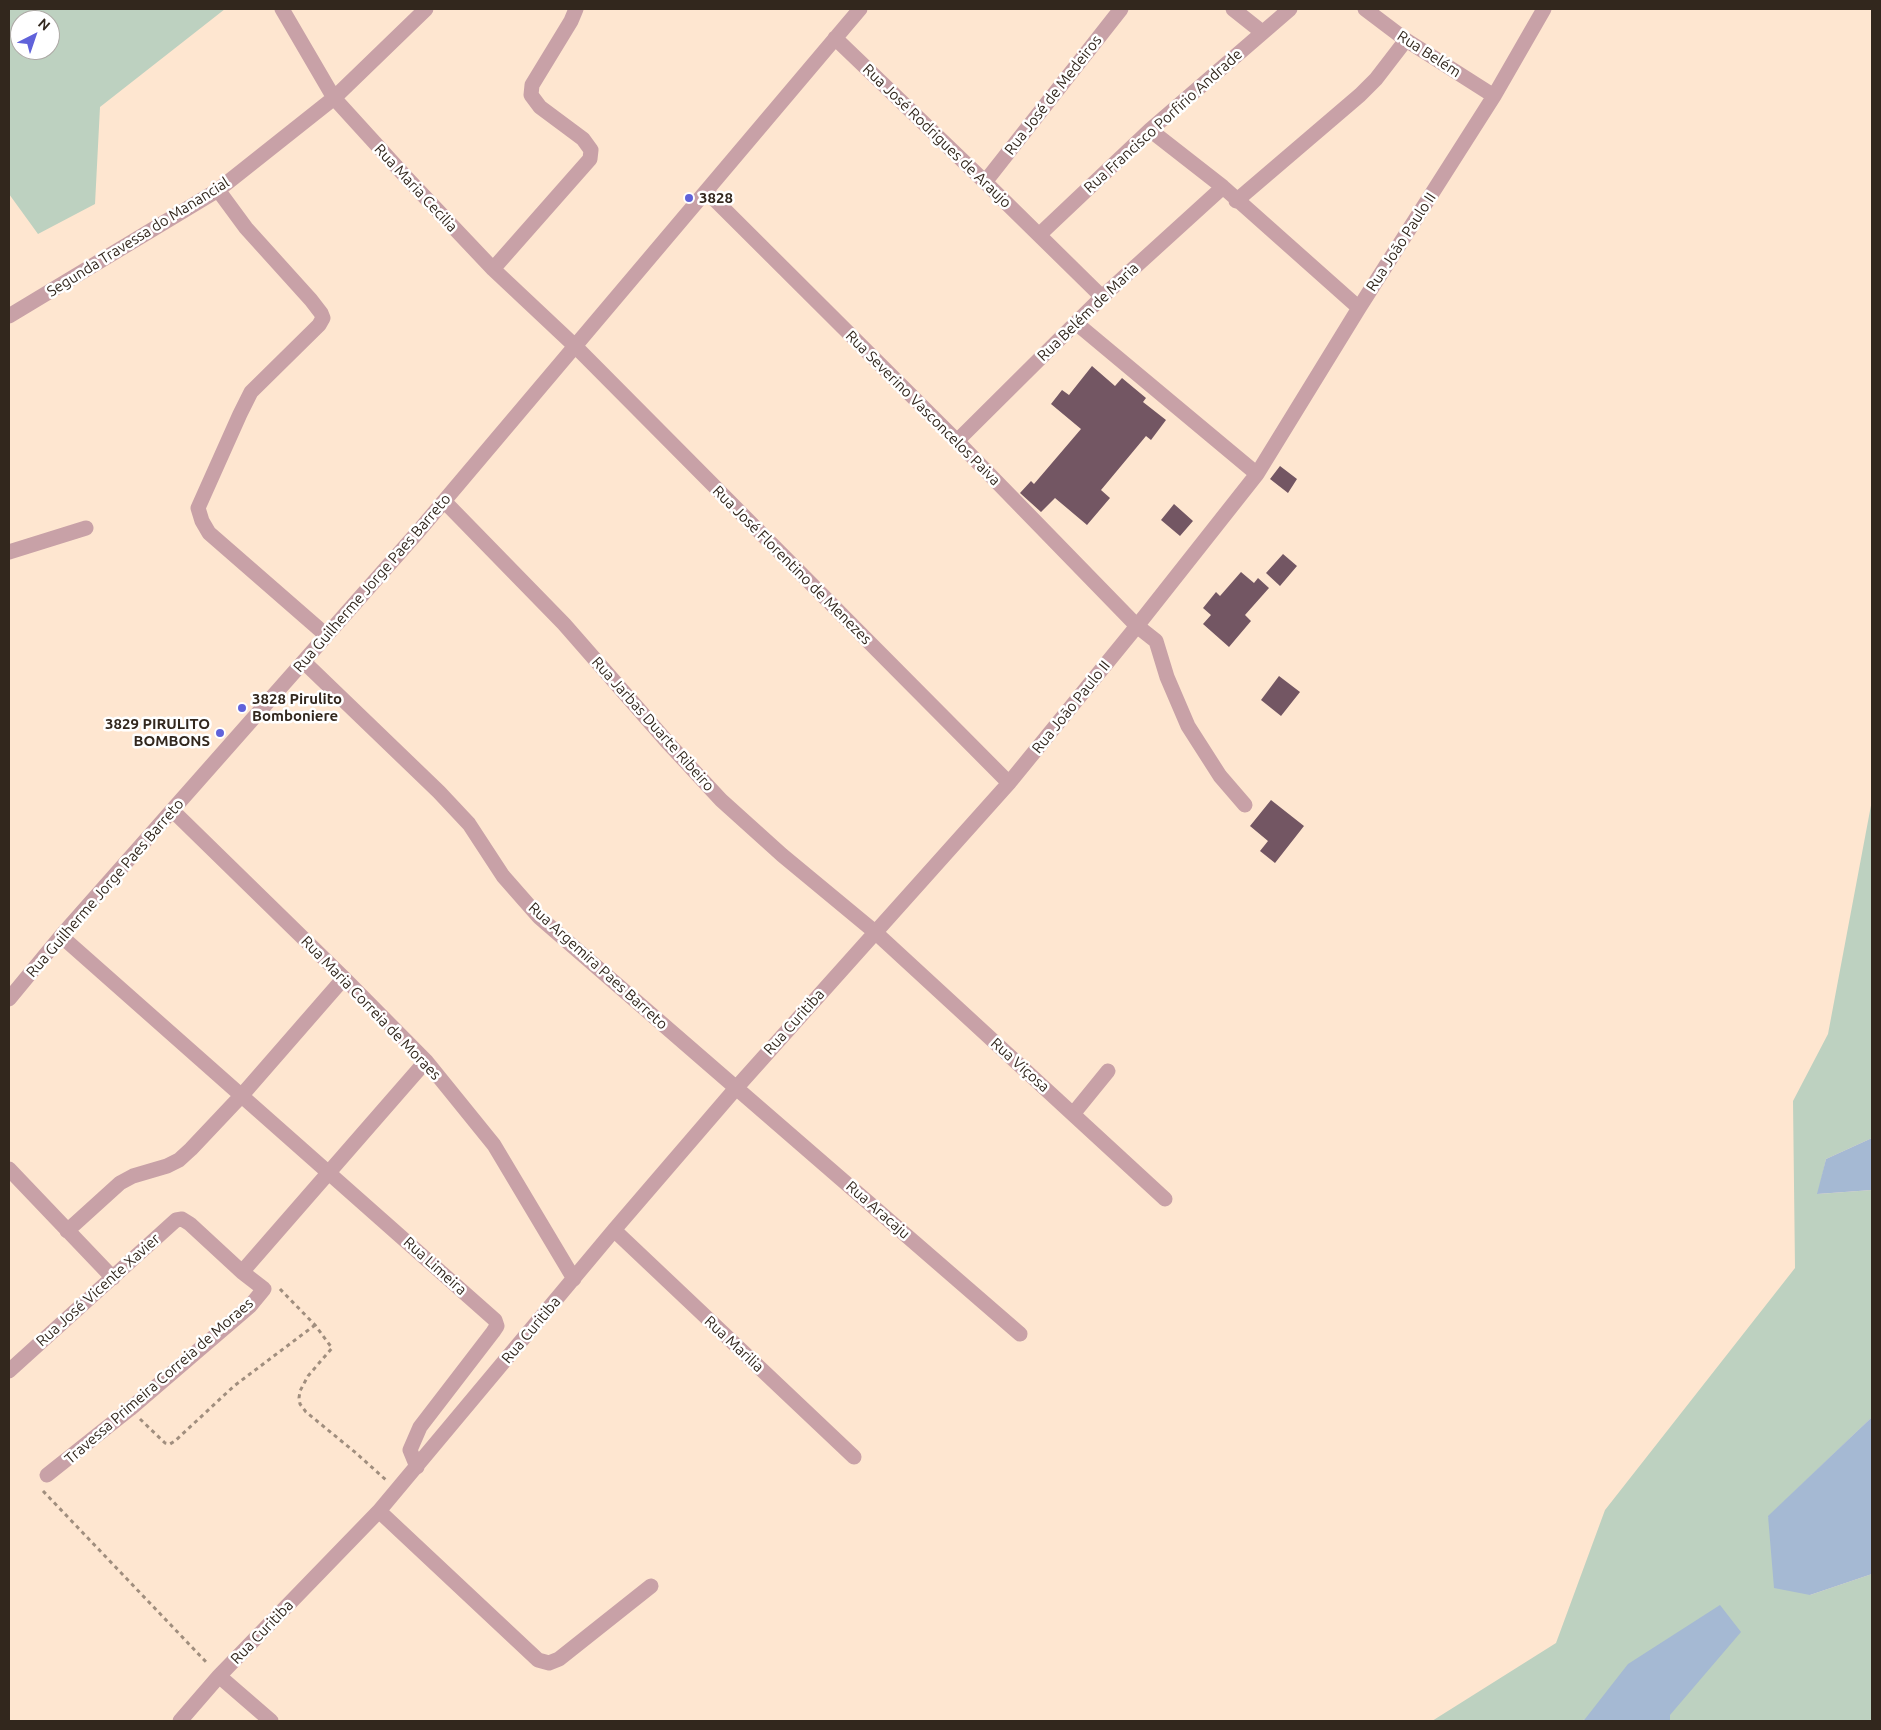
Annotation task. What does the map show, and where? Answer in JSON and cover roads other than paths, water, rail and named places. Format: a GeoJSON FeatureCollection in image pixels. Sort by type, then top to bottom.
{"type":"FeatureCollection","features":[{"type":"Feature","properties":{"kind":"street","name":"Rua Maria Cecilia"},"geometry":{"type":"LineString","coordinates":[[282,9],[334,98],[493,270],[576,346]]}},
{"type":"Feature","properties":{"kind":"street","name":"Segunda Travessa do Manancial"},"geometry":{"type":"LineString","coordinates":[[9,316],[218,190],[334,98],[426,9]]}},
{"type":"Feature","properties":{"kind":"street"},"geometry":{"type":"LineString","coordinates":[[493,270],[590,159],[591,150],[583,139],[540,107],[531,95],[532,84],[571,21],[576,9]]}},
{"type":"Feature","properties":{"kind":"street","name":"Rua Guilherme Jorge Paes Barreto"},"geometry":{"type":"LineString","coordinates":[[9,999],[61,936],[444,501],[860,9]]}},
{"type":"Feature","properties":{"kind":"street","name":"Rua José de Medeiros"},"geometry":{"type":"LineString","coordinates":[[985,182],[1121,9]]}},
{"type":"Feature","properties":{"kind":"street"},"geometry":{"type":"LineString","coordinates":[[1233,9],[1262,32]]}},
{"type":"Feature","properties":{"kind":"street","name":"Rua Francisco Porfirio Andrade"},"geometry":{"type":"LineString","coordinates":[[1039,235],[1150,130],[1290,9]]}},
{"type":"Feature","properties":{"kind":"street","name":"Rua Belém"},"geometry":{"type":"LineString","coordinates":[[1365,9],[1406,40],[1494,96]]}},
{"type":"Feature","properties":{"kind":"street","name":"Rua João Paulo II"},"geometry":{"type":"LineString","coordinates":[[875,932],[1009,783],[1137,626],[1257,474],[1359,308],[1494,96],[1544,9]]}},
{"type":"Feature","properties":{"kind":"street","name":"Rua José Rodrigues de Araujo"},"geometry":{"type":"LineString","coordinates":[[835,38],[1102,298]]}},
{"type":"Feature","properties":{"kind":"street"},"geometry":{"type":"LineString","coordinates":[[1236,201],[1360,95],[1376,79],[1406,40]]}},
{"type":"Feature","properties":{"kind":"street"},"geometry":{"type":"LineString","coordinates":[[1150,130],[1223,187],[1236,201],[1359,308]]}},
{"type":"Feature","properties":{"kind":"street","name":"Rua Belém de Maria"},"geometry":{"type":"LineString","coordinates":[[956,440],[1102,298],[1223,187]]}},
{"type":"Feature","properties":{"kind":"street"},"geometry":{"type":"LineString","coordinates":[[218,190],[246,228],[311,300],[321,312],[323,318],[319,325],[251,392],[198,508],[202,521],[219,542],[326,634]]}},
{"type":"Feature","properties":{"kind":"street","name":"Rua Severino Vasconcelos Paiva"},"geometry":{"type":"LineString","coordinates":[[706,191],[956,440],[1137,626],[1156,641],[1167,677],[1188,726],[1220,776],[1245,805]]}},
{"type":"Feature","properties":{"kind":"street"},"geometry":{"type":"LineString","coordinates":[[1076,323],[1257,474]]}},
{"type":"Feature","properties":{"kind":"street","name":"Rua José Florentino de Menezes"},"geometry":{"type":"LineString","coordinates":[[576,346],[1009,783]]}},
{"type":"Feature","properties":{"kind":"street","name":"Rua Jarbas Duarte Ribeiro"},"geometry":{"type":"LineString","coordinates":[[444,501],[564,624],[669,744],[721,800],[782,856],[875,932]]}},
{"type":"Feature","properties":{"kind":"street"},"geometry":{"type":"LineString","coordinates":[[9,552],[86,528]]}},
{"type":"Feature","properties":{"kind":"street","name":"Rua Argemira Paes Barreto"},"geometry":{"type":"LineString","coordinates":[[304,662],[439,792],[469,824],[503,876],[539,917],[737,1087]]}},
{"type":"Feature","properties":{"kind":"street","name":"Rua Maria Correia de Moraes"},"geometry":{"type":"LineString","coordinates":[[173,811],[426,1061],[494,1145],[574,1279]]}},
{"type":"Feature","properties":{"kind":"street","name":"Rua Curitiba"},"geometry":{"type":"LineString","coordinates":[[180,1721],[219,1676],[379,1511],[614,1230],[737,1087],[875,932]]}},
{"type":"Feature","properties":{"kind":"street","name":"Rua Viçosa"},"geometry":{"type":"LineString","coordinates":[[875,932],[1165,1198]]}},
{"type":"Feature","properties":{"kind":"street","name":"Rua Limeira"},"geometry":{"type":"LineString","coordinates":[[61,936],[330,1172],[495,1320],[497,1326],[420,1426],[410,1450],[417,1467]]}},
{"type":"Feature","properties":{"kind":"street"},"geometry":{"type":"LineString","coordinates":[[67,1231],[120,1184],[133,1176],[167,1166],[178,1160],[242,1095],[344,978]]}},
{"type":"Feature","properties":{"kind":"street"},"geometry":{"type":"LineString","coordinates":[[242,1272],[426,1061]]}},
{"type":"Feature","properties":{"kind":"street"},"geometry":{"type":"LineString","coordinates":[[1073,1114],[1108,1072]]}},
{"type":"Feature","properties":{"kind":"street","name":"Rua Aracaju"},"geometry":{"type":"LineString","coordinates":[[737,1087],[1020,1334]]}},
{"type":"Feature","properties":{"kind":"street"},"geometry":{"type":"LineString","coordinates":[[9,1169],[113,1278]]}},
{"type":"Feature","properties":{"kind":"street","name":"Rua José Vicente Xavier"},"geometry":{"type":"LineString","coordinates":[[9,1371],[176,1220],[182,1219],[190,1224]]}},
{"type":"Feature","properties":{"kind":"street","name":"Travessa Primeira Correia de Moraes"},"geometry":{"type":"LineString","coordinates":[[47,1475],[130,1409],[250,1306],[264,1289],[242,1272],[190,1224]]}},
{"type":"Feature","properties":{"kind":"street","name":"Rua Marilia"},"geometry":{"type":"LineString","coordinates":[[614,1230],[854,1457]]}},
{"type":"Feature","properties":{"kind":"street"},"geometry":{"type":"LineString","coordinates":[[379,1511],[538,1660],[549,1663],[559,1659],[651,1586]]}},
{"type":"Feature","properties":{"kind":"street"},"geometry":{"type":"LineString","coordinates":[[219,1676],[271,1721]]}},
{"type":"Feature","properties":{"kind":"water"},"geometry":{"type":"Polygon","coordinates":[[[1872,1138],[1872,1190],[1817,1194],[1826,1159],[1872,1138]]]}},
{"type":"Feature","properties":{"kind":"water"},"geometry":{"type":"Polygon","coordinates":[[[1872,1417],[1872,1574],[1810,1595],[1774,1588],[1768,1516],[1872,1417]]]}},
{"type":"Feature","properties":{"kind":"water"},"geometry":{"type":"Polygon","coordinates":[[[1720,1605],[1741,1632],[1670,1715],[1670,1721],[1581,1721],[1585,1719],[1628,1664],[1720,1605]]]}},
{"type":"Feature","properties":{"kind":"place","name":"3828"},"geometry":{"type":"Point","coordinates":[689,198]}},
{"type":"Feature","properties":{"kind":"place","name":"3828 Pirulito Bomboniere"},"geometry":{"type":"Point","coordinates":[242,708]}},
{"type":"Feature","properties":{"kind":"place","name":"3829 PIRULITO BOMBONS"},"geometry":{"type":"Point","coordinates":[220,733]}}]}
